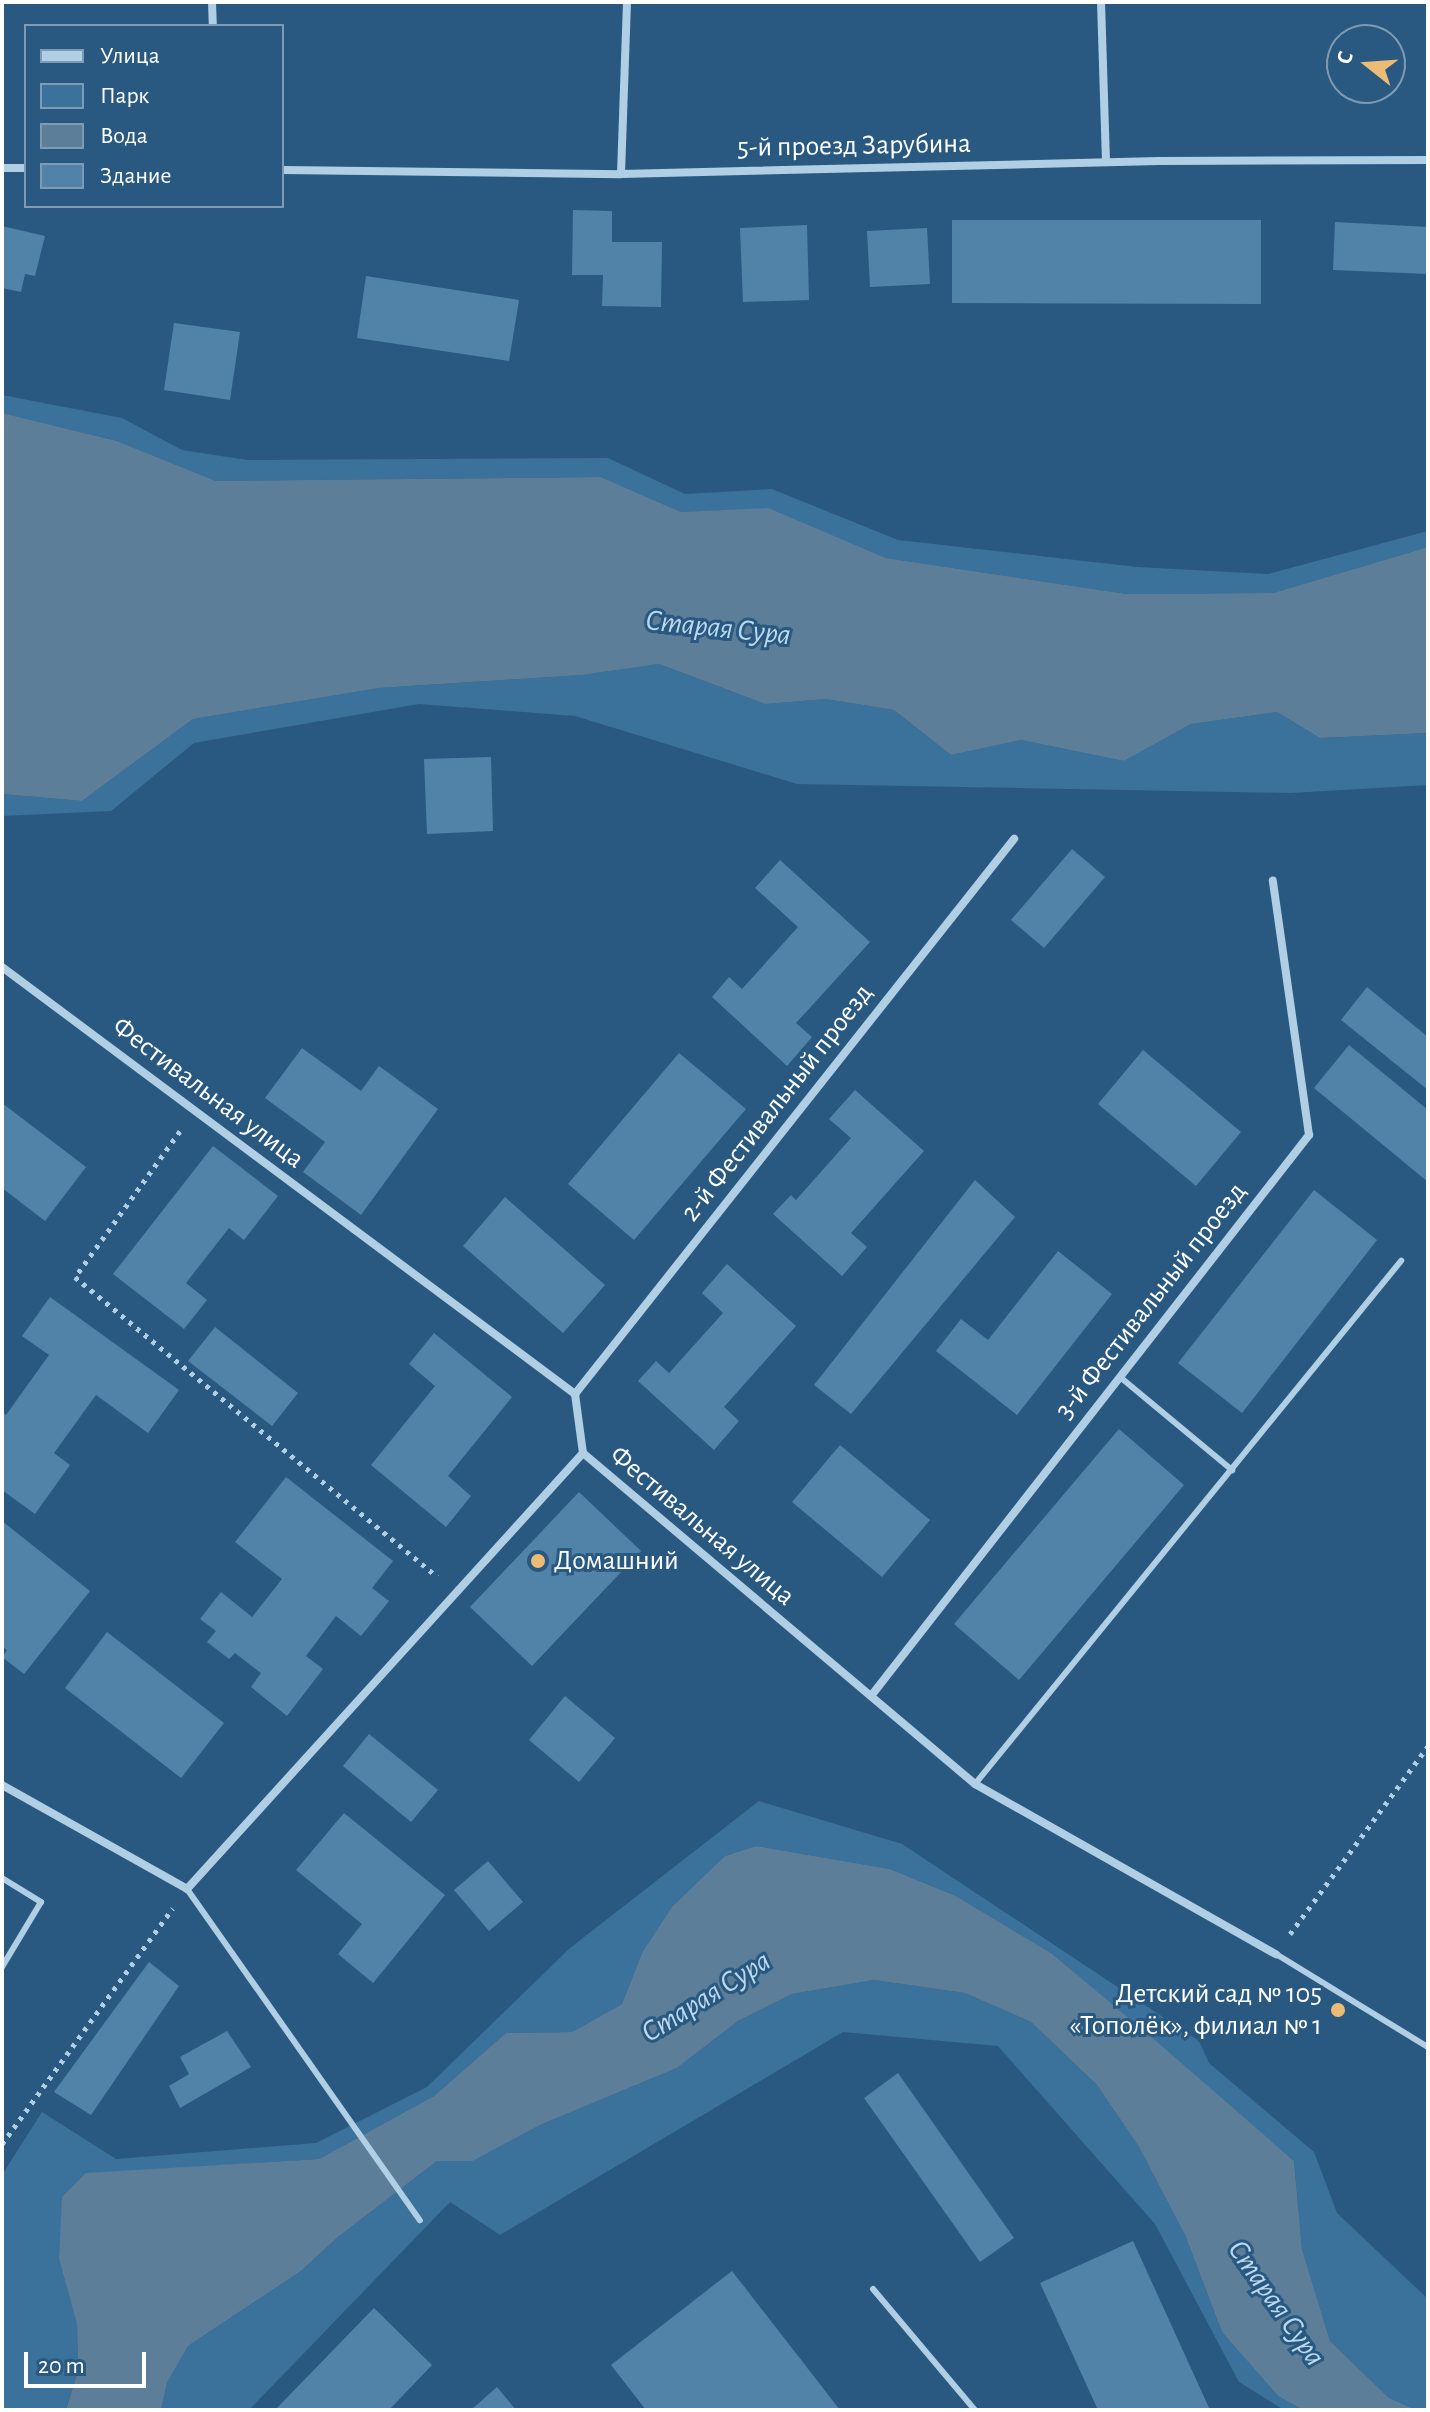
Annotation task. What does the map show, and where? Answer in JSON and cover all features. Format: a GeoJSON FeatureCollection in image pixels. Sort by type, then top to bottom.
{"type":"FeatureCollection","features":[{"type":"Feature","properties":{"kind":"street"},"geometry":{"type":"LineString","coordinates":[[212,2],[213,24]]}},
{"type":"Feature","properties":{"kind":"street"},"geometry":{"type":"LineString","coordinates":[[621,174],[627,2]]}},
{"type":"Feature","properties":{"kind":"street"},"geometry":{"type":"LineString","coordinates":[[1101,2],[1106,162]]}},
{"type":"Feature","properties":{"kind":"street","name":"5-й проезд Зарубина"},"geometry":{"type":"LineString","coordinates":[[284,170],[621,174],[1106,162],[1428,160]]}},
{"type":"Feature","properties":{"kind":"street"},"geometry":{"type":"LineString","coordinates":[[2,168],[24,168]]}},
{"type":"Feature","properties":{"kind":"street","name":"2-й Фестивальный проезд"},"geometry":{"type":"LineString","coordinates":[[575,1394],[1014,839]]}},
{"type":"Feature","properties":{"kind":"street","name":"3-й Фестивальный проезд"},"geometry":{"type":"LineString","coordinates":[[871,1696],[1309,1135],[1273,881]]}},
{"type":"Feature","properties":{"kind":"street","name":"Фестивальная улица"},"geometry":{"type":"LineString","coordinates":[[2,967],[575,1394],[583,1453],[975,1784],[1276,1954]]}},
{"type":"Feature","properties":{"kind":"street"},"geometry":{"type":"LineString","coordinates":[[2,1785],[187,1889],[583,1453]]}},
{"type":"Feature","properties":{"kind":"lane"},"geometry":{"type":"LineString","coordinates":[[975,1784],[1401,1261]]}},
{"type":"Feature","properties":{"kind":"lane"},"geometry":{"type":"LineString","coordinates":[[1120,1377],[1232,1470]]}},
{"type":"Feature","properties":{"kind":"lane"},"geometry":{"type":"LineString","coordinates":[[2,1878],[41,1902],[2,1967]]}},
{"type":"Feature","properties":{"kind":"lane"},"geometry":{"type":"LineString","coordinates":[[187,1889],[420,2220]]}},
{"type":"Feature","properties":{"kind":"lane"},"geometry":{"type":"LineString","coordinates":[[1276,1954],[1428,2047]]}},
{"type":"Feature","properties":{"kind":"lane"},"geometry":{"type":"LineString","coordinates":[[873,2289],[975,2410]]}},
{"type":"Feature","properties":{"kind":"path"},"geometry":{"type":"LineString","coordinates":[[195,1111],[75,1277],[456,1592]]}},
{"type":"Feature","properties":{"kind":"path"},"geometry":{"type":"LineString","coordinates":[[1276,1954],[1428,1746]]}},
{"type":"Feature","properties":{"kind":"path"},"geometry":{"type":"LineString","coordinates":[[2,2144],[187,1889]]}},
{"type":"Feature","properties":{"kind":"green space"},"geometry":{"type":"Polygon","coordinates":[[[2,395],[122,418],[182,450],[247,460],[608,458],[685,494],[772,489],[898,540],[1137,567],[1268,574],[1428,531],[1428,547],[1273,593],[1127,594],[886,558],[768,509],[681,512],[601,477],[216,481],[117,441],[2,413],[2,395]]]}},
{"type":"Feature","properties":{"kind":"green space"},"geometry":{"type":"Polygon","coordinates":[[[659,664],[765,704],[826,699],[894,710],[951,755],[1021,740],[1124,761],[1191,724],[1277,712],[1320,738],[1428,733],[1428,785],[1291,793],[797,784],[575,716],[419,704],[194,743],[111,811],[2,816],[2,794],[82,801],[193,719],[379,688],[582,675],[659,664]]]}},
{"type":"Feature","properties":{"kind":"green space"},"geometry":{"type":"Polygon","coordinates":[[[759,1801],[902,1844],[1199,2041],[1209,2063],[1314,2152],[1337,2213],[1428,2299],[1428,2410],[1416,2410],[1389,2398],[1330,2341],[1302,2249],[1294,2161],[1051,1953],[956,1896],[890,1869],[756,1846],[725,1856],[642,1953],[622,2004],[572,2032],[506,2033],[434,2096],[319,2159],[86,2174],[59,2259],[77,2323],[78,2371],[66,2410],[2,2410],[2,2175],[42,2112],[116,2159],[316,2143],[427,2087],[570,1948],[759,1801]]]}},
{"type":"Feature","properties":{"kind":"green space"},"geometry":{"type":"Polygon","coordinates":[[[874,1980],[965,1993],[1031,2022],[1097,2085],[1139,2147],[1185,2235],[1222,2332],[1278,2396],[1303,2410],[1284,2410],[1239,2382],[1155,2224],[998,2046],[843,2032],[500,2235],[450,2202],[249,2410],[161,2410],[167,2383],[188,2346],[301,2271],[338,2237],[437,2161],[473,2161],[540,2125],[677,2068],[738,2021],[792,1994],[874,1980]]]}},
{"type":"Feature","properties":{"kind":"water","name":"Старая Сура"},"geometry":{"type":"Polygon","coordinates":[[[2,413],[117,441],[216,481],[601,477],[681,512],[768,508],[886,558],[1127,594],[1273,593],[1428,547],[1428,733],[1320,738],[1277,712],[1191,724],[1124,761],[1021,740],[951,755],[894,710],[826,699],[765,704],[659,664],[582,675],[379,688],[193,719],[82,801],[2,794],[2,413]]]}},
{"type":"Feature","properties":{"kind":"water","name":"Старая Сура"},"geometry":{"type":"Polygon","coordinates":[[[756,1846],[890,1869],[956,1896],[1051,1953],[1156,2041],[1294,2161],[1302,2249],[1330,2341],[1389,2398],[1416,2410],[1303,2410],[1278,2396],[1222,2332],[1185,2235],[1139,2147],[1097,2085],[1031,2022],[965,1993],[874,1980],[792,1994],[738,2021],[677,2068],[540,2125],[473,2161],[437,2161],[338,2237],[301,2271],[188,2346],[167,2383],[161,2410],[66,2410],[78,2371],[77,2324],[59,2259],[62,2197],[86,2173],[319,2159],[434,2096],[506,2033],[572,2032],[622,2004],[642,1953],[672,1907],[725,1856],[756,1846]]]}},
{"type":"Feature","properties":{"kind":"building"},"geometry":{"type":"Polygon","coordinates":[[[573,210],[612,211],[612,242],[662,242],[661,307],[602,306],[603,275],[572,275],[573,210]]]}},
{"type":"Feature","properties":{"kind":"building"},"geometry":{"type":"Polygon","coordinates":[[[952,220],[1261,220],[1261,304],[952,303],[952,220]]]}},
{"type":"Feature","properties":{"kind":"building"},"geometry":{"type":"Polygon","coordinates":[[[1335,222],[1428,227],[1428,274],[1333,270],[1335,222]]]}},
{"type":"Feature","properties":{"kind":"building"},"geometry":{"type":"Polygon","coordinates":[[[807,225],[809,300],[743,302],[740,228],[807,225]]]}},
{"type":"Feature","properties":{"kind":"building"},"geometry":{"type":"Polygon","coordinates":[[[2,226],[45,236],[35,276],[25,274],[21,292],[2,288],[2,226]]]}},
{"type":"Feature","properties":{"kind":"building"},"geometry":{"type":"Polygon","coordinates":[[[927,228],[930,284],[870,287],[867,231],[927,228]]]}},
{"type":"Feature","properties":{"kind":"building"},"geometry":{"type":"Polygon","coordinates":[[[366,276],[519,300],[509,361],[357,338],[366,276]]]}},
{"type":"Feature","properties":{"kind":"building"},"geometry":{"type":"Polygon","coordinates":[[[174,323],[240,332],[230,400],[164,390],[174,323]]]}},
{"type":"Feature","properties":{"kind":"building"},"geometry":{"type":"Polygon","coordinates":[[[491,757],[493,831],[427,834],[424,759],[491,757]]]}},
{"type":"Feature","properties":{"kind":"building"},"geometry":{"type":"Polygon","coordinates":[[[1072,849],[1105,877],[1044,948],[1011,920],[1072,849]]]}},
{"type":"Feature","properties":{"kind":"building"},"geometry":{"type":"Polygon","coordinates":[[[780,860],[870,942],[796,1023],[812,1037],[787,1066],[712,997],[729,977],[742,989],[798,927],[755,888],[780,860]]]}},
{"type":"Feature","properties":{"kind":"building"},"geometry":{"type":"Polygon","coordinates":[[[1367,987],[1428,1037],[1428,1090],[1341,1020],[1367,987]]]}},
{"type":"Feature","properties":{"kind":"building"},"geometry":{"type":"Polygon","coordinates":[[[1349,1045],[1428,1110],[1428,1182],[1314,1088],[1349,1045]]]}},
{"type":"Feature","properties":{"kind":"building"},"geometry":{"type":"Polygon","coordinates":[[[302,1048],[361,1091],[379,1066],[438,1109],[361,1215],[303,1172],[325,1142],[265,1098],[302,1048]]]}},
{"type":"Feature","properties":{"kind":"building"},"geometry":{"type":"Polygon","coordinates":[[[1143,1050],[1241,1132],[1196,1186],[1098,1104],[1143,1050]]]}},
{"type":"Feature","properties":{"kind":"building"},"geometry":{"type":"Polygon","coordinates":[[[679,1053],[746,1109],[634,1240],[568,1184],[679,1053]]]}},
{"type":"Feature","properties":{"kind":"building"},"geometry":{"type":"Polygon","coordinates":[[[855,1090],[924,1151],[851,1233],[867,1247],[842,1276],[773,1214],[791,1195],[796,1200],[851,1138],[829,1119],[855,1090]]]}},
{"type":"Feature","properties":{"kind":"building"},"geometry":{"type":"Polygon","coordinates":[[[2,1103],[86,1167],[45,1221],[2,1188],[2,1103]]]}},
{"type":"Feature","properties":{"kind":"building"},"geometry":{"type":"Polygon","coordinates":[[[213,1146],[278,1196],[244,1240],[229,1228],[186,1283],[207,1300],[184,1329],[113,1274],[213,1146]]]}},
{"type":"Feature","properties":{"kind":"building"},"geometry":{"type":"Polygon","coordinates":[[[975,1180],[1015,1217],[851,1414],[814,1385],[975,1180]]]}},
{"type":"Feature","properties":{"kind":"building"},"geometry":{"type":"Polygon","coordinates":[[[1314,1190],[1377,1240],[1242,1413],[1178,1363],[1314,1190]]]}},
{"type":"Feature","properties":{"kind":"building"},"geometry":{"type":"Polygon","coordinates":[[[505,1197],[605,1285],[563,1333],[463,1246],[505,1197]]]}},
{"type":"Feature","properties":{"kind":"building"},"geometry":{"type":"Polygon","coordinates":[[[1058,1251],[1112,1294],[1017,1415],[936,1351],[961,1319],[988,1340],[1058,1251]]]}},
{"type":"Feature","properties":{"kind":"building"},"geometry":{"type":"Polygon","coordinates":[[[727,1264],[796,1326],[724,1407],[739,1421],[714,1450],[638,1381],[656,1361],[669,1373],[723,1313],[702,1293],[727,1264]]]}},
{"type":"Feature","properties":{"kind":"building"},"geometry":{"type":"Polygon","coordinates":[[[50,1297],[179,1390],[148,1433],[96,1395],[54,1453],[70,1465],[35,1514],[2,1490],[2,1412],[6,1415],[49,1355],[22,1336],[50,1297]]]}},
{"type":"Feature","properties":{"kind":"building"},"geometry":{"type":"Polygon","coordinates":[[[215,1327],[298,1393],[272,1426],[188,1361],[215,1327]]]}},
{"type":"Feature","properties":{"kind":"building"},"geometry":{"type":"Polygon","coordinates":[[[434,1333],[512,1397],[448,1476],[471,1496],[446,1527],[371,1465],[435,1386],[409,1364],[434,1333]]]}},
{"type":"Feature","properties":{"kind":"building"},"geometry":{"type":"Polygon","coordinates":[[[1119,1429],[1184,1485],[1019,1680],[954,1624],[1119,1429]]]}},
{"type":"Feature","properties":{"kind":"building"},"geometry":{"type":"Polygon","coordinates":[[[840,1445],[930,1520],[882,1577],[792,1502],[840,1445]]]}},
{"type":"Feature","properties":{"kind":"building"},"geometry":{"type":"Polygon","coordinates":[[[286,1477],[393,1561],[372,1588],[389,1601],[361,1636],[336,1616],[306,1656],[323,1669],[287,1716],[251,1687],[261,1673],[235,1653],[229,1659],[207,1642],[216,1631],[200,1619],[221,1592],[252,1617],[282,1579],[235,1542],[286,1477]]]}},
{"type":"Feature","properties":{"kind":"building"},"geometry":{"type":"Polygon","coordinates":[[[579,1492],[641,1551],[532,1666],[470,1607],[579,1492]]]}},
{"type":"Feature","properties":{"kind":"building"},"geometry":{"type":"Polygon","coordinates":[[[2,1521],[90,1591],[24,1674],[2,1657],[7,1650],[2,1646],[2,1521]]]}},
{"type":"Feature","properties":{"kind":"building"},"geometry":{"type":"Polygon","coordinates":[[[107,1632],[224,1723],[181,1778],[65,1688],[107,1632]]]}},
{"type":"Feature","properties":{"kind":"building"},"geometry":{"type":"Polygon","coordinates":[[[565,1696],[615,1738],[579,1782],[529,1740],[565,1696]]]}},
{"type":"Feature","properties":{"kind":"building"},"geometry":{"type":"Polygon","coordinates":[[[369,1734],[438,1790],[411,1822],[343,1766],[369,1734]]]}},
{"type":"Feature","properties":{"kind":"building"},"geometry":{"type":"Polygon","coordinates":[[[344,1813],[445,1895],[373,1983],[338,1954],[362,1924],[296,1870],[344,1813]]]}},
{"type":"Feature","properties":{"kind":"building"},"geometry":{"type":"Polygon","coordinates":[[[488,1861],[523,1902],[489,1931],[454,1890],[488,1861]]]}},
{"type":"Feature","properties":{"kind":"building"},"geometry":{"type":"Polygon","coordinates":[[[149,1962],[179,1986],[91,2115],[54,2092],[149,1962]]]}},
{"type":"Feature","properties":{"kind":"building"},"geometry":{"type":"Polygon","coordinates":[[[227,2031],[251,2067],[180,2108],[169,2086],[189,2074],[180,2057],[227,2031]]]}},
{"type":"Feature","properties":{"kind":"building"},"geometry":{"type":"Polygon","coordinates":[[[898,2073],[1014,2238],[980,2262],[864,2098],[898,2073]]]}},
{"type":"Feature","properties":{"kind":"building"},"geometry":{"type":"Polygon","coordinates":[[[1133,2241],[1210,2410],[1098,2410],[1040,2283],[1133,2241]]]}},
{"type":"Feature","properties":{"kind":"building"},"geometry":{"type":"Polygon","coordinates":[[[732,2271],[840,2410],[646,2410],[611,2365],[732,2271]]]}},
{"type":"Feature","properties":{"kind":"building"},"geometry":{"type":"Polygon","coordinates":[[[374,2308],[432,2365],[389,2410],[275,2410],[374,2308]]]}},
{"type":"Feature","properties":{"kind":"building"},"geometry":{"type":"Polygon","coordinates":[[[497,2387],[516,2410],[471,2410],[497,2387]]]}},
{"type":"Feature","properties":{"kind":"place","name":"Домашний"},"geometry":{"type":"Point","coordinates":[538,1561]}},
{"type":"Feature","properties":{"kind":"place","name":"Детский сад № 105 «Тополёк», филиал № 1"},"geometry":{"type":"Point","coordinates":[1338,2010]}}]}
